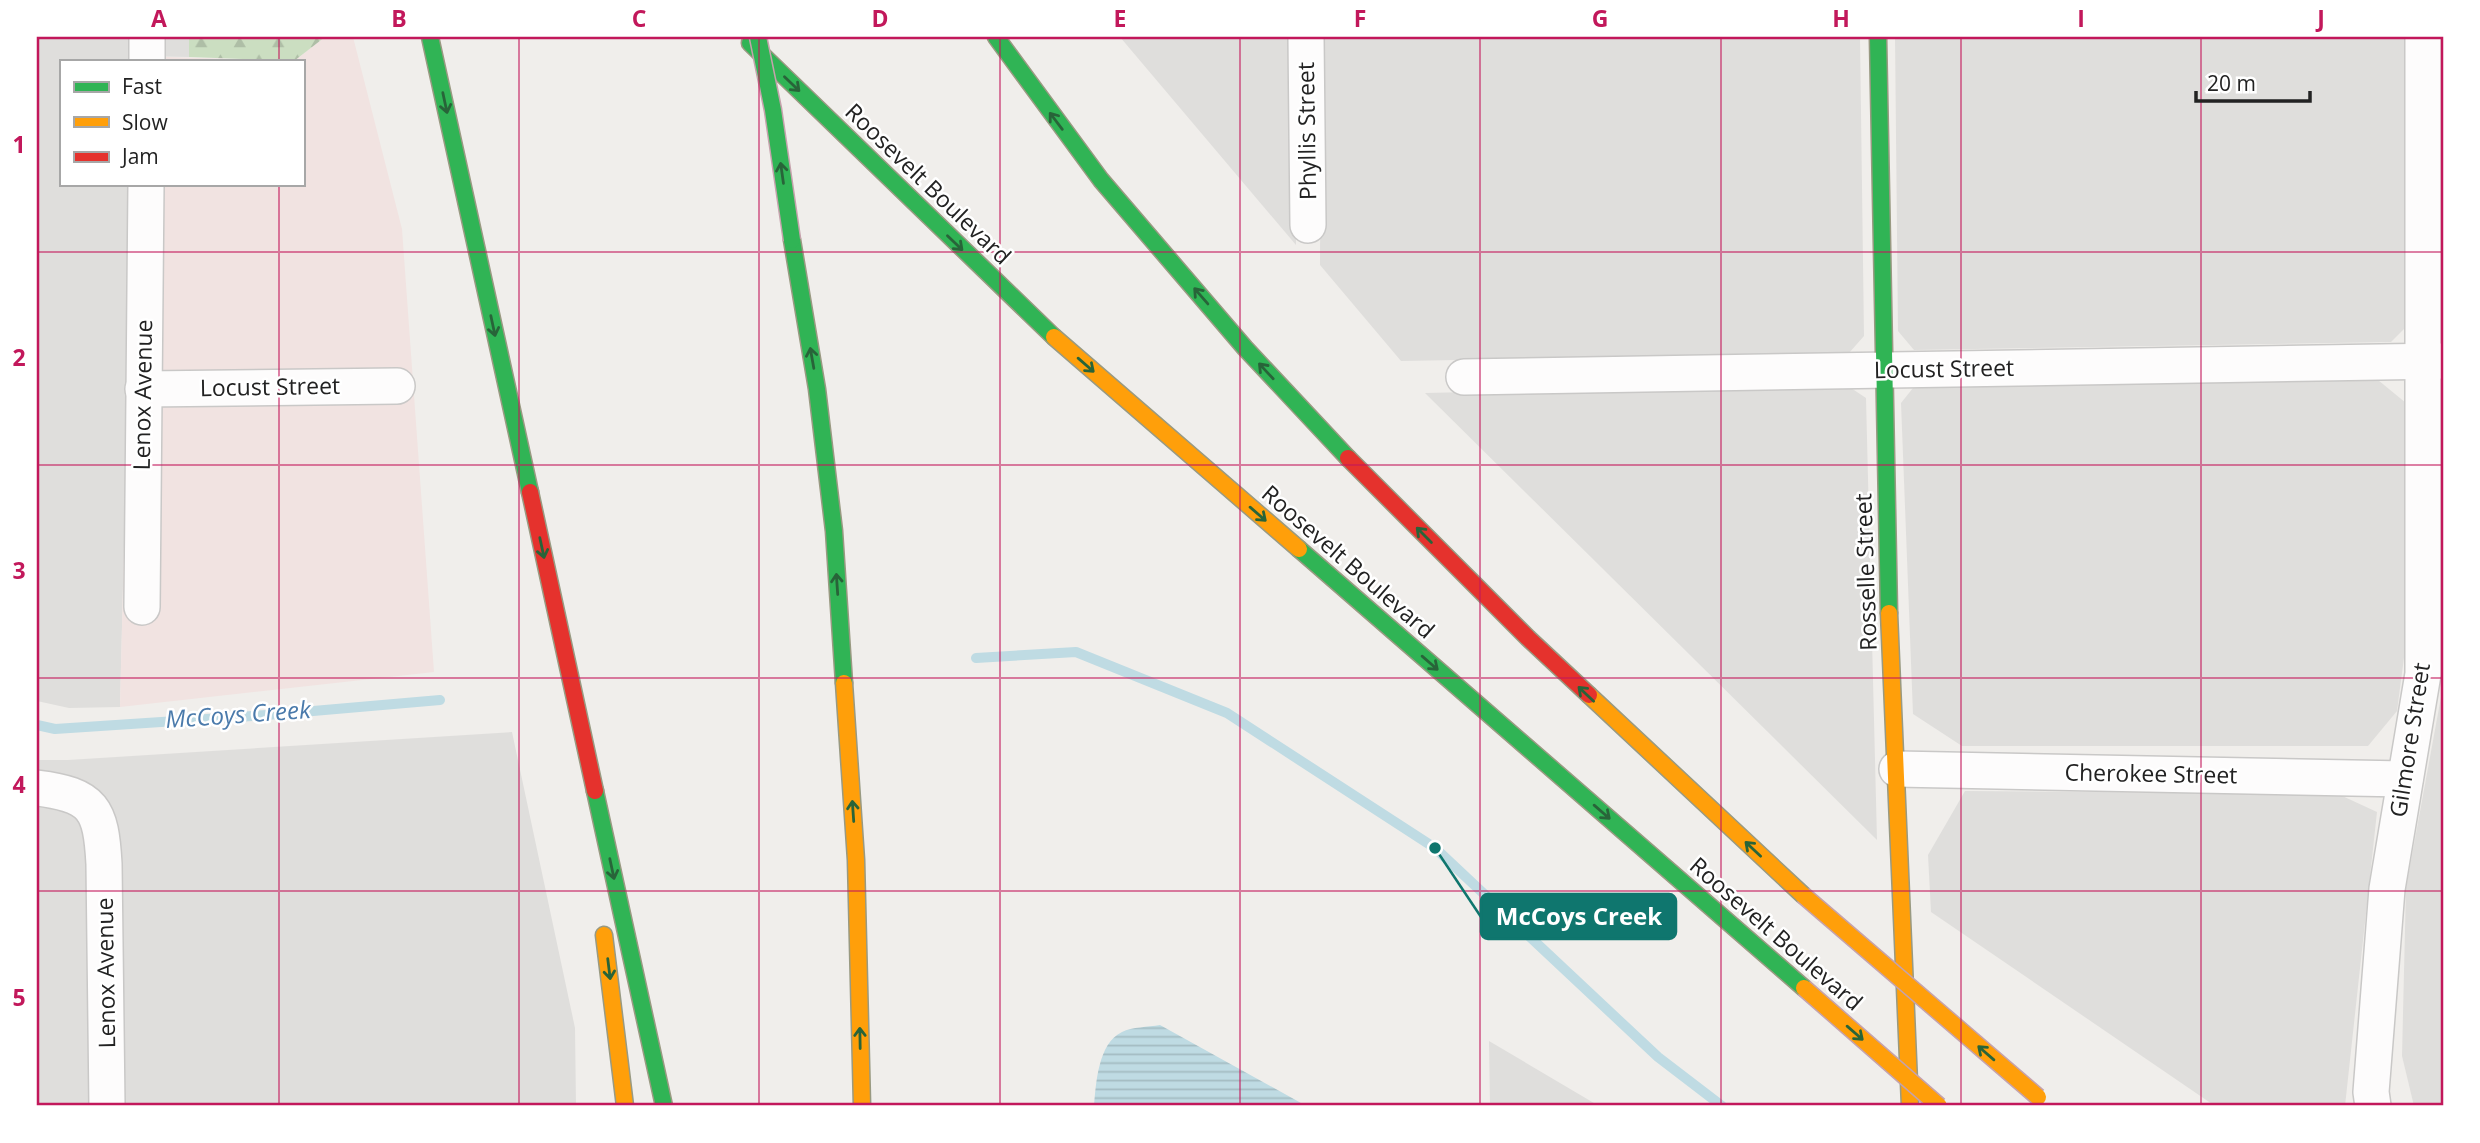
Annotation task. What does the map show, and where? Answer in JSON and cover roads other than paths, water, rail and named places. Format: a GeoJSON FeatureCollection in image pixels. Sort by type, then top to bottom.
{"type":"FeatureCollection","features":[{"type":"Feature","properties":{"kind":"main road"},"geometry":{"type":"LineString","coordinates":[[430,37],[664,1106]]}},
{"type":"Feature","properties":{"kind":"main road","name":"Roosevelt Boulevard"},"geometry":{"type":"LineString","coordinates":[[743,37],[1035,320],[1939,1106]]}},
{"type":"Feature","properties":{"kind":"main road"},"geometry":{"type":"LineString","coordinates":[[758,37],[773,110],[817,388],[834,531],[856,860],[862,1106]]}},
{"type":"Feature","properties":{"kind":"main road","name":"Roosevelt Boulevard"},"geometry":{"type":"LineString","coordinates":[[996,37],[1101,180],[1245,348],[1336,446],[1528,638],[1803,895],[2043,1102]]}},
{"type":"Feature","properties":{"kind":"main road","name":"Rosselle Street"},"geometry":{"type":"LineString","coordinates":[[1878,37],[1888,588],[1898,769],[1910,1106]]}},
{"type":"Feature","properties":{"kind":"main road"},"geometry":{"type":"LineString","coordinates":[[576,707],[597,872]]}},
{"type":"Feature","properties":{"kind":"main road"},"geometry":{"type":"LineString","coordinates":[[602,913],[625,1106]]}},
{"type":"Feature","properties":{"kind":"street"},"geometry":{"type":"LineString","coordinates":[[147,37],[147,60]]}},
{"type":"Feature","properties":{"kind":"street","name":"Phyllis Street"},"geometry":{"type":"LineString","coordinates":[[1306,37],[1308,225]]}},
{"type":"Feature","properties":{"kind":"street","name":"Gilmore Street"},"geometry":{"type":"LineString","coordinates":[[2373,1106],[2371,1092],[2387,889],[2423,674],[2434,361],[2423,37]]}},
{"type":"Feature","properties":{"kind":"street","name":"Lenox Avenue"},"geometry":{"type":"LineString","coordinates":[[142,607],[146,186]]}},
{"type":"Feature","properties":{"kind":"street","name":"Locust Street"},"geometry":{"type":"LineString","coordinates":[[1464,377],[2434,361]]}},
{"type":"Feature","properties":{"kind":"street","name":"Locust Street"},"geometry":{"type":"LineString","coordinates":[[143,389],[397,386]]}},
{"type":"Feature","properties":{"kind":"street","name":"Cherokee Street"},"geometry":{"type":"LineString","coordinates":[[1898,769],[2405,779]]}},
{"type":"Feature","properties":{"kind":"street","name":"Lenox Avenue"},"geometry":{"type":"LineString","coordinates":[[37,788],[63,791],[88,803],[102,829],[107,1106]]}},
{"type":"Feature","properties":{"kind":"water"},"geometry":{"type":"Polygon","coordinates":[[[1160,1025],[1304,1106],[1094,1106],[1103,1054],[1114,1037],[1130,1029],[1160,1025]]]}},
{"type":"Feature","properties":{"kind":"waterway","name":"McCoys Creek"},"geometry":{"type":"LineString","coordinates":[[976,658],[1076,652],[1227,713],[1435,848],[1658,1057],[1722,1106]]}},
{"type":"Feature","properties":{"kind":"waterway","name":"McCoys Creek"},"geometry":{"type":"LineString","coordinates":[[37,725],[55,729],[440,700]]}},
{"type":"Feature","properties":{"kind":"place","name":"McCoys Creek"},"geometry":{"type":"Point","coordinates":[1435,848]}}]}
